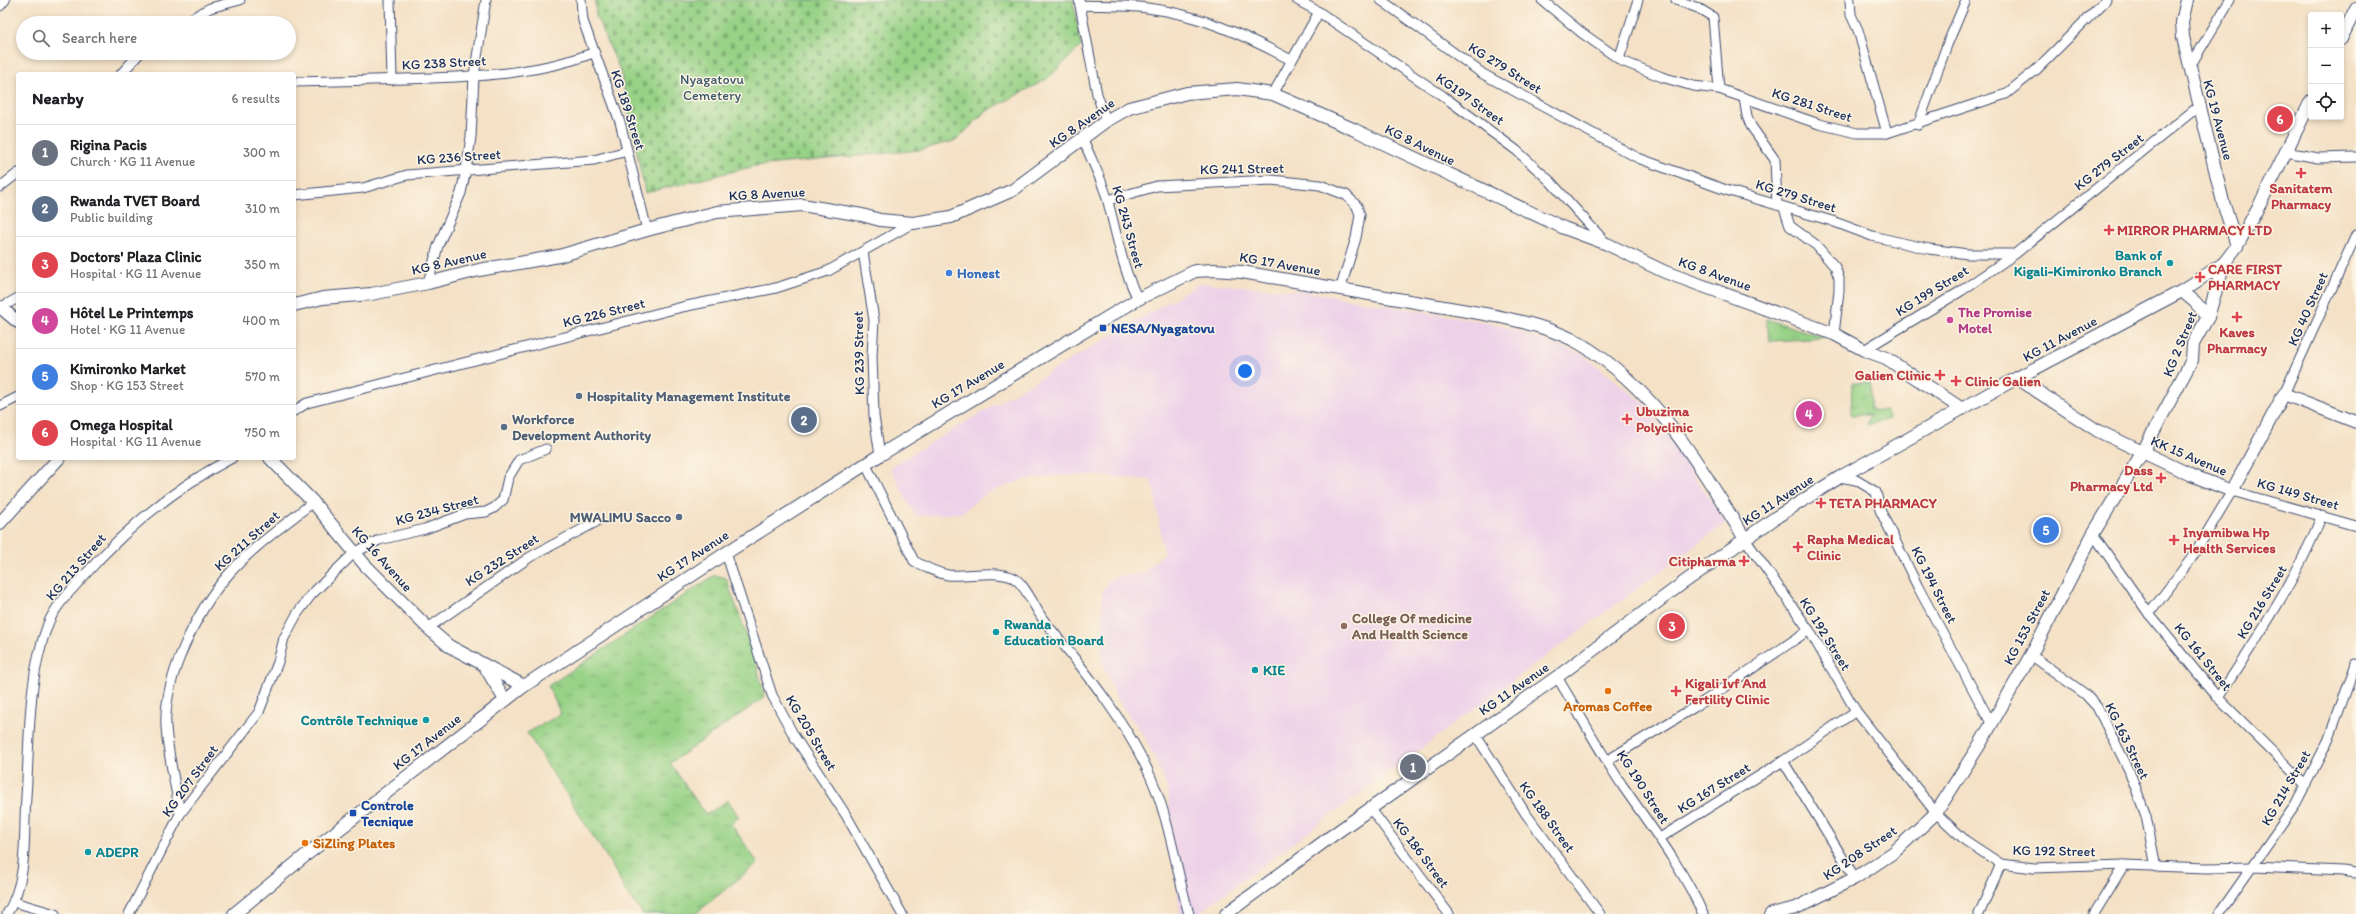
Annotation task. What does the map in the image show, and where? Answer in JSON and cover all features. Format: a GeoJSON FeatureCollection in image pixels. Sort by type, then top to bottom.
{"type":"FeatureCollection","features":[{"type":"Feature","properties":{"kind":"street"},"geometry":{"type":"LineString","coordinates":[[0,6],[5,0]]}},
{"type":"Feature","properties":{"kind":"street"},"geometry":{"type":"LineString","coordinates":[[196,16],[210,8],[240,0]]}},
{"type":"Feature","properties":{"kind":"street"},"geometry":{"type":"LineString","coordinates":[[390,0],[392,80]]}},
{"type":"Feature","properties":{"kind":"street"},"geometry":{"type":"LineString","coordinates":[[428,283],[438,246],[461,193],[466,170],[471,137],[474,76],[486,0]]}},
{"type":"Feature","properties":{"kind":"street","name":"KG 189 Street"},"geometry":{"type":"LineString","coordinates":[[581,0],[583,21],[593,53],[620,122],[647,230]]}},
{"type":"Feature","properties":{"kind":"street","name":"KG197 Street"},"geometry":{"type":"LineString","coordinates":[[1297,0],[1319,12],[1443,96],[1516,150],[1550,181],[1607,244]]}},
{"type":"Feature","properties":{"kind":"street","name":"KG 279 Street"},"geometry":{"type":"LineString","coordinates":[[1381,0],[1483,74],[1617,148],[1694,178],[1781,207],[1832,221],[1872,236],[1928,249],[1968,254],[2015,254],[2199,106]]}},
{"type":"Feature","properties":{"kind":"street","name":"KG 281 Street"},"geometry":{"type":"LineString","coordinates":[[1542,0],[1582,33],[1619,59],[1662,77],[1693,86],[1718,89],[1819,124],[1857,133],[1887,133],[1918,125],[2006,94],[2036,70],[2106,0]]}},
{"type":"Feature","properties":{"kind":"street"},"geometry":{"type":"LineString","coordinates":[[1619,59],[1638,0]]}},
{"type":"Feature","properties":{"kind":"street"},"geometry":{"type":"LineString","coordinates":[[1676,0],[1698,8],[1713,17],[1718,89]]}},
{"type":"Feature","properties":{"kind":"street"},"geometry":{"type":"LineString","coordinates":[[1850,0],[1851,15],[1858,30],[1887,133]]}},
{"type":"Feature","properties":{"kind":"street"},"geometry":{"type":"LineString","coordinates":[[1918,125],[1947,45],[1966,0]]}},
{"type":"Feature","properties":{"kind":"street","name":"KG 19 Avenue"},"geometry":{"type":"LineString","coordinates":[[2187,0],[2182,22],[2183,37],[2189,68],[2237,246]]}},
{"type":"Feature","properties":{"kind":"street"},"geometry":{"type":"LineString","coordinates":[[2189,68],[2230,0]]}},
{"type":"Feature","properties":{"kind":"street"},"geometry":{"type":"LineString","coordinates":[[1106,121],[1097,94],[1079,2],[1147,8],[1194,18],[1250,38],[1291,60]]}},
{"type":"Feature","properties":{"kind":"street"},"geometry":{"type":"LineString","coordinates":[[2344,33],[2356,8]]}},
{"type":"Feature","properties":{"kind":"street"},"geometry":{"type":"LineString","coordinates":[[1273,94],[1319,12]]}},
{"type":"Feature","properties":{"kind":"street","name":"KG 238 Street"},"geometry":{"type":"LineString","coordinates":[[296,82],[392,80],[474,76],[535,70],[565,64],[593,53]]}},
{"type":"Feature","properties":{"kind":"street"},"geometry":{"type":"LineString","coordinates":[[123,72],[134,60]]}},
{"type":"Feature","properties":{"kind":"street","name":"KG 8 Avenue"},"geometry":{"type":"LineString","coordinates":[[296,305],[323,298],[371,294],[428,283],[479,270],[559,256],[647,230],[717,212],[802,205],[862,215],[880,220],[913,223],[951,217],[1013,190],[1106,121],[1128,108],[1187,93],[1237,89],[1273,94],[1355,130],[1558,226],[1607,244],[1665,272],[1834,334],[1864,350],[1886,358],[1962,409]]}},
{"type":"Feature","properties":{"kind":"street"},"geometry":{"type":"LineString","coordinates":[[1744,98],[1747,116],[1751,126],[1775,160],[1781,207],[1790,226],[1816,245],[1835,267],[1839,278],[1839,291],[1834,334]]}},
{"type":"Feature","properties":{"kind":"street","name":"KG 11 Avenue"},"geometry":{"type":"LineString","coordinates":[[1226,914],[1370,808],[1558,677],[1745,540],[1840,477],[2017,378],[2182,291],[2224,263],[2237,246],[2308,107]]}},
{"type":"Feature","properties":{"kind":"street","name":"KG 243 Street"},"geometry":{"type":"LineString","coordinates":[[1083,139],[1108,200],[1121,256],[1129,282],[1138,299]]}},
{"type":"Feature","properties":{"kind":"street","name":"KG 236 Street"},"geometry":{"type":"LineString","coordinates":[[296,195],[363,188],[407,175],[594,160],[627,151]]}},
{"type":"Feature","properties":{"kind":"street"},"geometry":{"type":"LineString","coordinates":[[2286,152],[2318,158],[2356,156]]}},
{"type":"Feature","properties":{"kind":"street"},"geometry":{"type":"LineString","coordinates":[[0,187],[16,175]]}},
{"type":"Feature","properties":{"kind":"street","name":"KG 241 Street"},"geometry":{"type":"LineString","coordinates":[[1108,200],[1157,186],[1272,180],[1320,185],[1346,195],[1357,206],[1360,215],[1356,238],[1340,290]]}},
{"type":"Feature","properties":{"kind":"street","name":"KG 226 Street"},"geometry":{"type":"LineString","coordinates":[[296,410],[307,403],[449,366],[682,307],[776,288],[828,271],[913,223]]}},
{"type":"Feature","properties":{"kind":"street","name":"KG 40 Street"},"geometry":{"type":"LineString","coordinates":[[2284,394],[2356,235]]}},
{"type":"Feature","properties":{"kind":"street","name":"KG 239 Street"},"geometry":{"type":"LineString","coordinates":[[862,252],[874,320],[872,356],[874,416],[880,455]]}},
{"type":"Feature","properties":{"kind":"street","name":"KG 199 Street"},"geometry":{"type":"LineString","coordinates":[[1864,350],[1961,290],[2015,254]]}},
{"type":"Feature","properties":{"kind":"street","name":"KG 2 Street"},"geometry":{"type":"LineString","coordinates":[[2142,453],[2192,360],[2193,344],[2208,317],[2224,263]]}},
{"type":"Feature","properties":{"kind":"street","name":"KG 17 Avenue"},"geometry":{"type":"LineString","coordinates":[[234,914],[524,686],[726,553],[880,455],[1138,299],[1195,271],[1214,270],[1242,272],[1526,322],[1578,342],[1632,381],[1647,397],[1701,467],[1745,540]]}},
{"type":"Feature","properties":{"kind":"street"},"geometry":{"type":"LineString","coordinates":[[2182,291],[2196,302],[2208,317]]}},
{"type":"Feature","properties":{"kind":"street"},"geometry":{"type":"LineString","coordinates":[[16,299],[0,307],[16,320]]}},
{"type":"Feature","properties":{"kind":"street","name":"KK 15 Avenue"},"geometry":{"type":"LineString","coordinates":[[2017,378],[2070,415],[2142,453],[2232,490],[2284,394]]}},
{"type":"Feature","properties":{"kind":"street"},"geometry":{"type":"LineString","coordinates":[[2284,394],[2356,422]]}},
{"type":"Feature","properties":{"kind":"street"},"geometry":{"type":"LineString","coordinates":[[0,406],[16,398]]}},
{"type":"Feature","properties":{"kind":"street","name":"KG 234 Street"},"geometry":{"type":"LineString","coordinates":[[259,712],[278,662],[284,638],[297,614],[311,595],[354,553],[379,540],[425,529],[465,514],[486,512],[494,508],[503,500],[508,478],[519,460],[546,448]]}},
{"type":"Feature","properties":{"kind":"street","name":"KG 153 Street"},"geometry":{"type":"LineString","coordinates":[[1936,814],[2031,655],[2093,534],[2142,453]]}},
{"type":"Feature","properties":{"kind":"street"},"geometry":{"type":"LineString","coordinates":[[0,523],[57,460]]}},
{"type":"Feature","properties":{"kind":"street","name":"KG 213 Street"},"geometry":{"type":"LineString","coordinates":[[6,914],[14,902],[22,878],[25,848],[25,806],[34,678],[48,623],[62,600],[98,560],[138,521],[176,491],[229,460]]}},
{"type":"Feature","properties":{"kind":"street","name":"KG 16 Avenue"},"geometry":{"type":"LineString","coordinates":[[272,460],[313,502],[354,553],[428,628],[449,646],[524,686]]}},
{"type":"Feature","properties":{"kind":"street"},"geometry":{"type":"LineString","coordinates":[[866,465],[914,561],[928,569],[948,575],[1008,576],[1022,585],[1045,622],[1062,640],[1138,750],[1152,780],[1160,803],[1189,914]]}},
{"type":"Feature","properties":{"kind":"street","name":"KG 194 Street"},"geometry":{"type":"LineString","coordinates":[[1840,477],[1856,480],[1876,492],[1880,510],[1918,587],[1991,723]]}},
{"type":"Feature","properties":{"kind":"street"},"geometry":{"type":"LineString","coordinates":[[2149,614],[2191,559],[2232,490]]}},
{"type":"Feature","properties":{"kind":"street","name":"KG 149 Street"},"geometry":{"type":"LineString","coordinates":[[2232,490],[2356,526]]}},
{"type":"Feature","properties":{"kind":"street","name":"KG 211 Street"},"geometry":{"type":"LineString","coordinates":[[180,814],[166,727],[172,683],[185,647],[211,595],[229,574],[313,502]]}},
{"type":"Feature","properties":{"kind":"street","name":"KG 216 Street"},"geometry":{"type":"LineString","coordinates":[[2218,698],[2276,609],[2308,550],[2322,515]]}},
{"type":"Feature","properties":{"kind":"street","name":"KG 232 Street"},"geometry":{"type":"LineString","coordinates":[[428,628],[530,556],[596,522]]}},
{"type":"Feature","properties":{"kind":"street","name":"KG 161 Street"},"geometry":{"type":"LineString","coordinates":[[2093,534],[2149,614],[2218,698],[2306,785]]}},
{"type":"Feature","properties":{"kind":"street","name":"KG 192 Street"},"geometry":{"type":"LineString","coordinates":[[1745,540],[1809,630],[1856,711],[1936,814],[1966,841],[2001,864],[2034,868],[2124,865],[2156,867],[2254,867],[2356,873]]}},
{"type":"Feature","properties":{"kind":"street","name":"KG 205 Street"},"geometry":{"type":"LineString","coordinates":[[726,553],[772,695],[794,736],[846,815],[902,914]]}},
{"type":"Feature","properties":{"kind":"street"},"geometry":{"type":"LineString","coordinates":[[1608,760],[1706,700],[1809,630]]}},
{"type":"Feature","properties":{"kind":"street","name":"KG 163 Street"},"geometry":{"type":"LineString","coordinates":[[2031,655],[2085,694],[2096,707],[2131,776],[2146,816],[2156,867]]}},
{"type":"Feature","properties":{"kind":"street","name":"KG 214 Street"},"geometry":{"type":"LineString","coordinates":[[2219,914],[2254,867],[2294,807],[2330,737],[2356,664]]}},
{"type":"Feature","properties":{"kind":"street"},"geometry":{"type":"LineString","coordinates":[[484,665],[505,700]]}},
{"type":"Feature","properties":{"kind":"street","name":"KG 190 Street"},"geometry":{"type":"LineString","coordinates":[[1558,677],[1608,760],[1693,891],[1703,914]]}},
{"type":"Feature","properties":{"kind":"street","name":"KG 167 Street"},"geometry":{"type":"LineString","coordinates":[[1660,838],[1782,761],[1856,711]]}},
{"type":"Feature","properties":{"kind":"street","name":"KG 207 Street"},"geometry":{"type":"LineString","coordinates":[[129,914],[180,814],[259,712]]}},
{"type":"Feature","properties":{"kind":"street","name":"KG 188 Street"},"geometry":{"type":"LineString","coordinates":[[1475,734],[1526,814],[1600,914]]}},
{"type":"Feature","properties":{"kind":"street"},"geometry":{"type":"LineString","coordinates":[[1782,761],[1855,878]]}},
{"type":"Feature","properties":{"kind":"street","name":"KG 186 Street"},"geometry":{"type":"LineString","coordinates":[[1370,808],[1449,914]]}},
{"type":"Feature","properties":{"kind":"street","name":"KG 208 Street"},"geometry":{"type":"LineString","coordinates":[[1771,914],[1796,908],[1855,878],[1894,852],[1936,814]]}},
{"type":"Feature","properties":{"kind":"street"},"geometry":{"type":"LineString","coordinates":[[1979,914],[2001,864]]}},
{"type":"Feature","properties":{"kind":"street"},"geometry":{"type":"LineString","coordinates":[[2094,914],[2124,865]]}},
{"type":"Feature","properties":{"kind":"street"},"geometry":{"type":"LineString","coordinates":[[14,902],[56,914]]}},
{"type":"Feature","properties":{"kind":"shaded area","name":"College Of medicine And Health Science"},"geometry":{"type":"Polygon","coordinates":[[[1200,283],[1302,291],[1501,325],[1583,355],[1646,405],[1726,523],[1197,914],[1180,914],[1167,787],[1145,737],[1116,698],[1102,661],[1102,591],[1112,577],[1142,574],[1164,553],[1154,490],[1150,480],[1090,475],[1054,476],[1024,480],[985,494],[961,513],[915,516],[890,467],[1200,283]]]}},
{"type":"Feature","properties":{"kind":"green space","name":"Nyagatovu Cemetery"},"geometry":{"type":"Polygon","coordinates":[[[595,0],[1073,0],[1081,46],[1047,79],[985,112],[957,140],[920,150],[755,166],[645,193],[620,70],[596,16],[595,0]]]}},
{"type":"Feature","properties":{"kind":"green space"},"geometry":{"type":"Polygon","coordinates":[[[1766,319],[1827,338],[1770,341],[1766,319]]]}},
{"type":"Feature","properties":{"kind":"green space"},"geometry":{"type":"Polygon","coordinates":[[[1852,383],[1871,383],[1870,410],[1886,411],[1890,419],[1867,425],[1870,415],[1851,415],[1852,383]]]}},
{"type":"Feature","properties":{"kind":"green space"},"geometry":{"type":"Polygon","coordinates":[[[715,575],[726,578],[754,656],[765,697],[670,763],[706,815],[728,800],[739,817],[731,824],[758,863],[695,914],[643,914],[625,891],[613,867],[527,733],[561,714],[548,686],[715,575]]]}},
{"type":"Feature","properties":{"kind":"place","name":"Omega Hospital"},"geometry":{"type":"Point","coordinates":[2280,119]}},
{"type":"Feature","properties":{"kind":"place","name":"Sanitatem Pharmacy"},"geometry":{"type":"Point","coordinates":[2301,173]}},
{"type":"Feature","properties":{"kind":"place","name":"MIRROR PHARMACY LTD"},"geometry":{"type":"Point","coordinates":[2109,230]}},
{"type":"Feature","properties":{"kind":"place","name":"Bank of Kigali-Kimironko Branch"},"geometry":{"type":"Point","coordinates":[2170,263]}},
{"type":"Feature","properties":{"kind":"place","name":"Honest"},"geometry":{"type":"Point","coordinates":[949,273]}},
{"type":"Feature","properties":{"kind":"place","name":"CARE FIRST PHARMACY"},"geometry":{"type":"Point","coordinates":[2200,277]}},
{"type":"Feature","properties":{"kind":"place","name":"Kaves Pharmacy"},"geometry":{"type":"Point","coordinates":[2237,317]}},
{"type":"Feature","properties":{"kind":"place","name":"The Promise Motel"},"geometry":{"type":"Point","coordinates":[1950,320]}},
{"type":"Feature","properties":{"kind":"place","name":"NESA/Nyagatovu"},"geometry":{"type":"Point","coordinates":[1103,328]}},
{"type":"Feature","properties":{"kind":"place","name":"Galien Clinic"},"geometry":{"type":"Point","coordinates":[1940,375]}},
{"type":"Feature","properties":{"kind":"place","name":"Clinic Galien"},"geometry":{"type":"Point","coordinates":[1956,381]}},
{"type":"Feature","properties":{"kind":"place","name":"Hospitality Management Institute"},"geometry":{"type":"Point","coordinates":[579,396]}},
{"type":"Feature","properties":{"kind":"place","name":"Hôtel Le Printemps"},"geometry":{"type":"Point","coordinates":[1809,414]}},
{"type":"Feature","properties":{"kind":"place","name":"Ubuzima Polyclinic"},"geometry":{"type":"Point","coordinates":[1627,419]}},
{"type":"Feature","properties":{"kind":"place","name":"Rwanda TVET Board"},"geometry":{"type":"Point","coordinates":[804,420]}},
{"type":"Feature","properties":{"kind":"place","name":"Workforce Development Authority"},"geometry":{"type":"Point","coordinates":[504,427]}},
{"type":"Feature","properties":{"kind":"place","name":"Dass Pharmacy Ltd"},"geometry":{"type":"Point","coordinates":[2161,478]}},
{"type":"Feature","properties":{"kind":"place","name":"TETA PHARMACY"},"geometry":{"type":"Point","coordinates":[1821,503]}},
{"type":"Feature","properties":{"kind":"place","name":"MWALIMU Sacco"},"geometry":{"type":"Point","coordinates":[679,517]}},
{"type":"Feature","properties":{"kind":"place","name":"Kimironko Market"},"geometry":{"type":"Point","coordinates":[2046,530]}},
{"type":"Feature","properties":{"kind":"place","name":"Inyamibwa Hp Health Services"},"geometry":{"type":"Point","coordinates":[2174,540]}},
{"type":"Feature","properties":{"kind":"place","name":"Rapha Medical Clinic"},"geometry":{"type":"Point","coordinates":[1798,547]}},
{"type":"Feature","properties":{"kind":"place","name":"Citipharma"},"geometry":{"type":"Point","coordinates":[1744,561]}},
{"type":"Feature","properties":{"kind":"place","name":"College Of medicine And Health Science"},"geometry":{"type":"Point","coordinates":[1344,626]}},
{"type":"Feature","properties":{"kind":"place","name":"Doctors' Plaza Clinic"},"geometry":{"type":"Point","coordinates":[1672,626]}},
{"type":"Feature","properties":{"kind":"place","name":"Rwanda Education Board"},"geometry":{"type":"Point","coordinates":[996,632]}},
{"type":"Feature","properties":{"kind":"place","name":"KIE"},"geometry":{"type":"Point","coordinates":[1255,670]}},
{"type":"Feature","properties":{"kind":"place","name":"Aromas Coffee"},"geometry":{"type":"Point","coordinates":[1608,691]}},
{"type":"Feature","properties":{"kind":"place","name":"Kigali Ivf And Fertility Clinic"},"geometry":{"type":"Point","coordinates":[1676,691]}},
{"type":"Feature","properties":{"kind":"place","name":"Contrôle Technique"},"geometry":{"type":"Point","coordinates":[426,720]}},
{"type":"Feature","properties":{"kind":"place","name":"Rigina Pacis"},"geometry":{"type":"Point","coordinates":[1413,767]}},
{"type":"Feature","properties":{"kind":"place","name":"Controle Tecnique"},"geometry":{"type":"Point","coordinates":[353,813]}},
{"type":"Feature","properties":{"kind":"place","name":"SiZling Plates"},"geometry":{"type":"Point","coordinates":[305,843]}},
{"type":"Feature","properties":{"kind":"place","name":"ADEPR"},"geometry":{"type":"Point","coordinates":[88,852]}}]}
